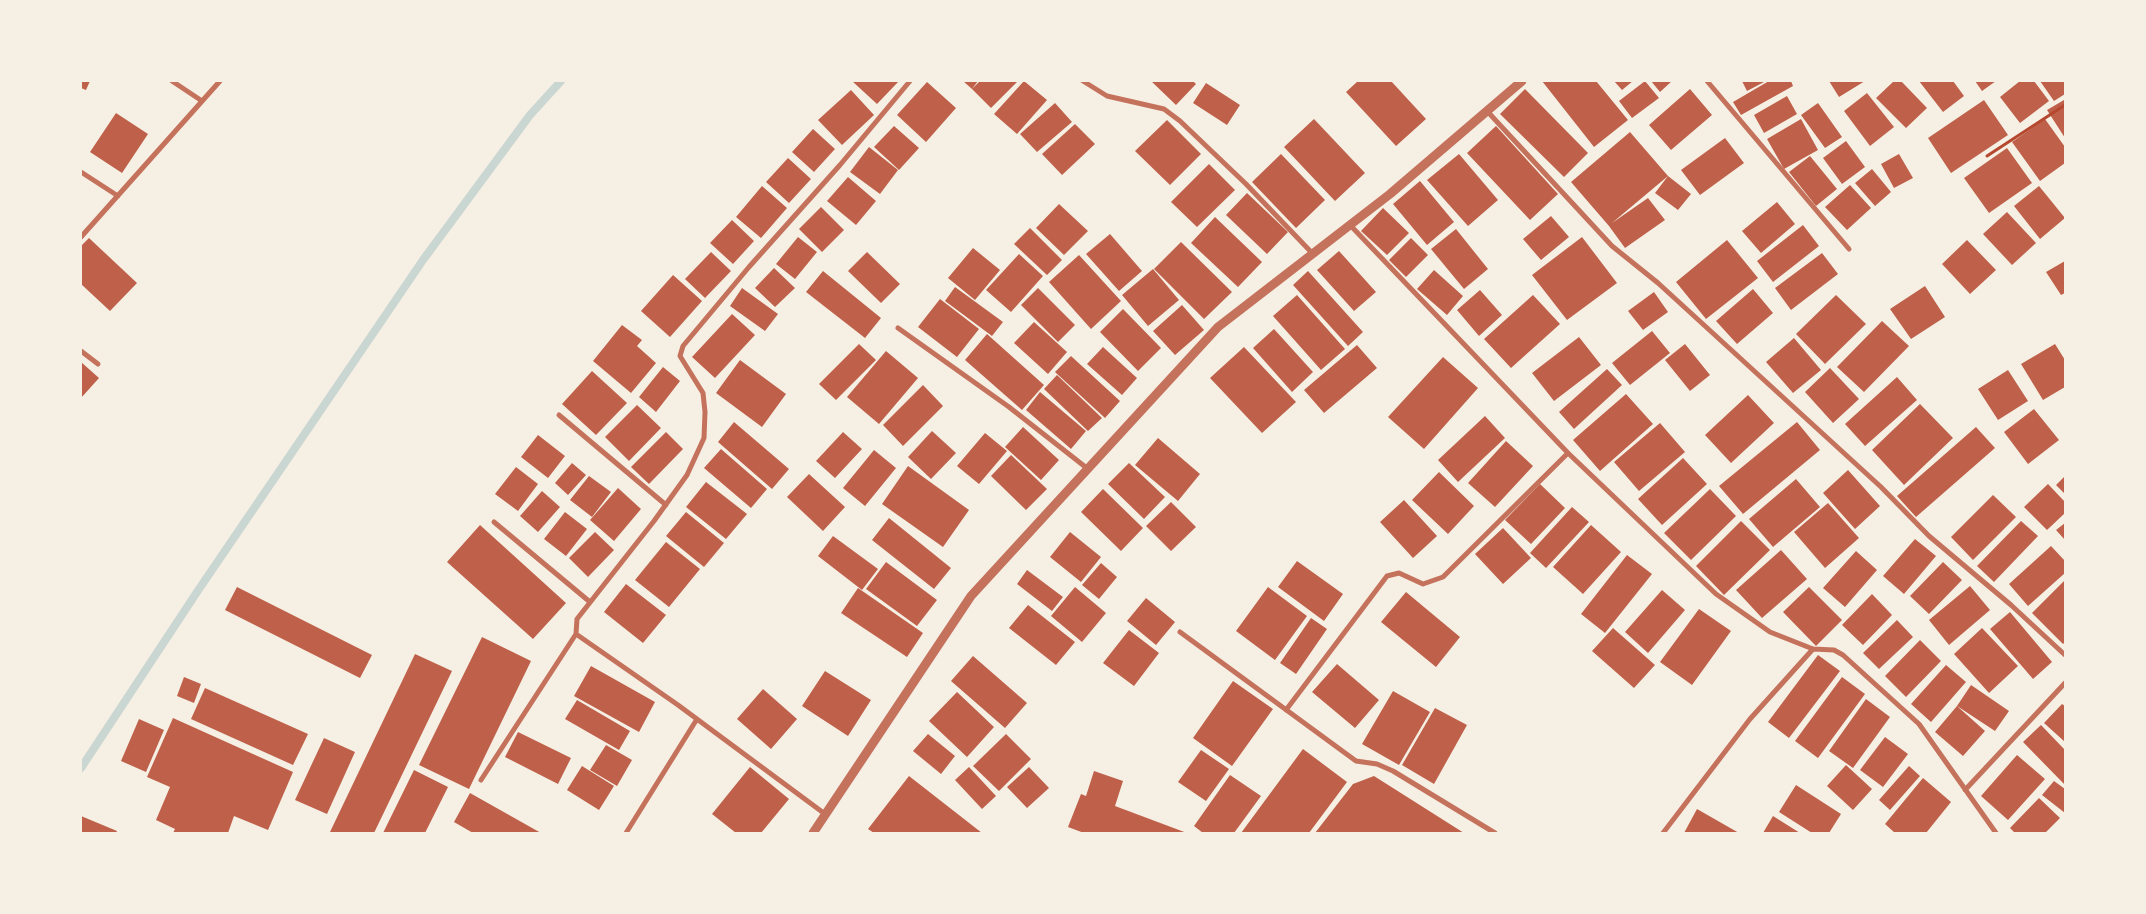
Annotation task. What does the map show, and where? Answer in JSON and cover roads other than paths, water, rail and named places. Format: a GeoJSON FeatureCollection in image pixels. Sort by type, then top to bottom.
{"type":"FeatureCollection","features":[{"type":"Feature","properties":{"kind":"street"},"geometry":{"type":"LineString","coordinates":[[172,81],[202,101]]}},
{"type":"Feature","properties":{"kind":"street"},"geometry":{"type":"LineString","coordinates":[[81,237],[220,81]]}},
{"type":"Feature","properties":{"kind":"street"},"geometry":{"type":"LineString","coordinates":[[481,780],[576,634],[577,619],[666,505],[687,475],[704,438],[705,412],[703,394],[680,356],[683,346],[910,81]]}},
{"type":"Feature","properties":{"kind":"street"},"geometry":{"type":"LineString","coordinates":[[1083,81],[1107,96],[1164,108],[1246,184],[1313,254]]}},
{"type":"Feature","properties":{"kind":"street"},"geometry":{"type":"LineString","coordinates":[[813,833],[971,596],[1218,327],[1390,194],[1522,81]]}},
{"type":"Feature","properties":{"kind":"street"},"geometry":{"type":"LineString","coordinates":[[1707,81],[1849,249]]}},
{"type":"Feature","properties":{"kind":"street"},"geometry":{"type":"LineString","coordinates":[[1488,111],[1612,246],[1658,283],[1881,487],[1929,536],[2012,605],[2065,655]]}},
{"type":"Feature","properties":{"kind":"street"},"geometry":{"type":"LineString","coordinates":[[81,172],[118,196]]}},
{"type":"Feature","properties":{"kind":"street"},"geometry":{"type":"LineString","coordinates":[[1350,225],[1568,453],[1716,594],[1770,632],[1813,649],[1834,650],[1843,655],[1919,724],[1996,833]]}},
{"type":"Feature","properties":{"kind":"street"},"geometry":{"type":"LineString","coordinates":[[898,328],[1009,407],[1088,469]]}},
{"type":"Feature","properties":{"kind":"street"},"geometry":{"type":"LineString","coordinates":[[81,350],[98,364]]}},
{"type":"Feature","properties":{"kind":"street"},"geometry":{"type":"LineString","coordinates":[[559,415],[666,505]]}},
{"type":"Feature","properties":{"kind":"street"},"geometry":{"type":"LineString","coordinates":[[1286,710],[1387,576],[1399,573],[1423,584],[1443,577],[1568,453]]}},
{"type":"Feature","properties":{"kind":"street"},"geometry":{"type":"LineString","coordinates":[[494,522],[590,602]]}},
{"type":"Feature","properties":{"kind":"street"},"geometry":{"type":"LineString","coordinates":[[1180,632],[1356,761],[1380,765],[1393,771],[1495,833]]}},
{"type":"Feature","properties":{"kind":"street"},"geometry":{"type":"LineString","coordinates":[[576,634],[697,719],[825,814]]}},
{"type":"Feature","properties":{"kind":"street"},"geometry":{"type":"LineString","coordinates":[[1663,833],[1750,719],[1813,649]]}},
{"type":"Feature","properties":{"kind":"street"},"geometry":{"type":"LineString","coordinates":[[1965,790],[2065,683]]}},
{"type":"Feature","properties":{"kind":"street"},"geometry":{"type":"LineString","coordinates":[[626,833],[697,719]]}},
{"type":"Feature","properties":{"kind":"waterway"},"geometry":{"type":"LineString","coordinates":[[81,768],[197,592],[423,260],[530,115],[561,81]]}}]}
